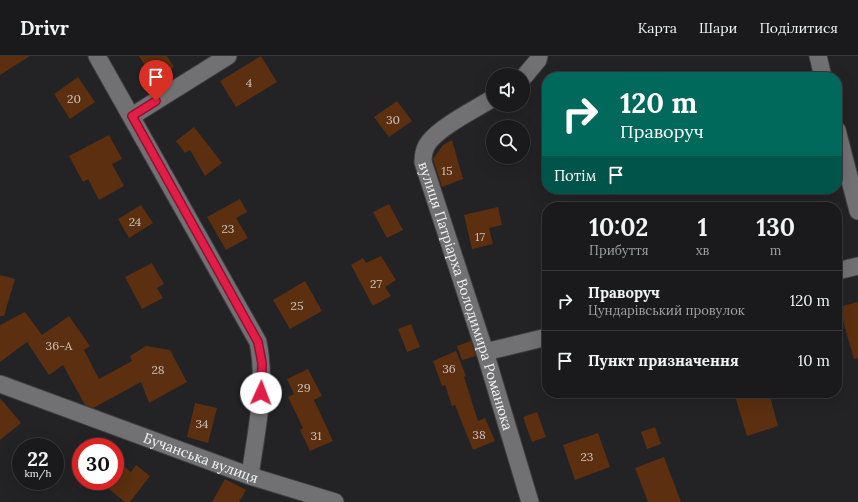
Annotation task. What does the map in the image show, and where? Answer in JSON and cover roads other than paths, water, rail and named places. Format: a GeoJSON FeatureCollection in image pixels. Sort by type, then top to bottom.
{"type":"FeatureCollection","features":[{"type":"Feature","properties":{"kind":"street"},"geometry":{"type":"LineString","coordinates":[[97,56],[258,342],[262,363],[261,393],[250,476]]}},
{"type":"Feature","properties":{"kind":"street"},"geometry":{"type":"LineString","coordinates":[[132,116],[228,56]]}},
{"type":"Feature","properties":{"kind":"street"},"geometry":{"type":"LineString","coordinates":[[530,70],[538,60],[539,56]]}},
{"type":"Feature","properties":{"kind":"street"},"geometry":{"type":"LineString","coordinates":[[818,56],[822,72]]}},
{"type":"Feature","properties":{"kind":"street","name":"вулиця Патріарха Володимира Романюка"},"geometry":{"type":"LineString","coordinates":[[486,102],[441,131],[429,142],[424,151],[423,162],[485,352],[530,502]]}},
{"type":"Feature","properties":{"kind":"street"},"geometry":{"type":"LineString","coordinates":[[842,149],[858,211]]}},
{"type":"Feature","properties":{"kind":"street"},"geometry":{"type":"LineString","coordinates":[[842,270],[858,266]]}},
{"type":"Feature","properties":{"kind":"street"},"geometry":{"type":"LineString","coordinates":[[485,352],[542,339]]}},
{"type":"Feature","properties":{"kind":"street","name":"Бучанська вулиця"},"geometry":{"type":"LineString","coordinates":[[0,384],[250,476],[335,502]]}}]}
